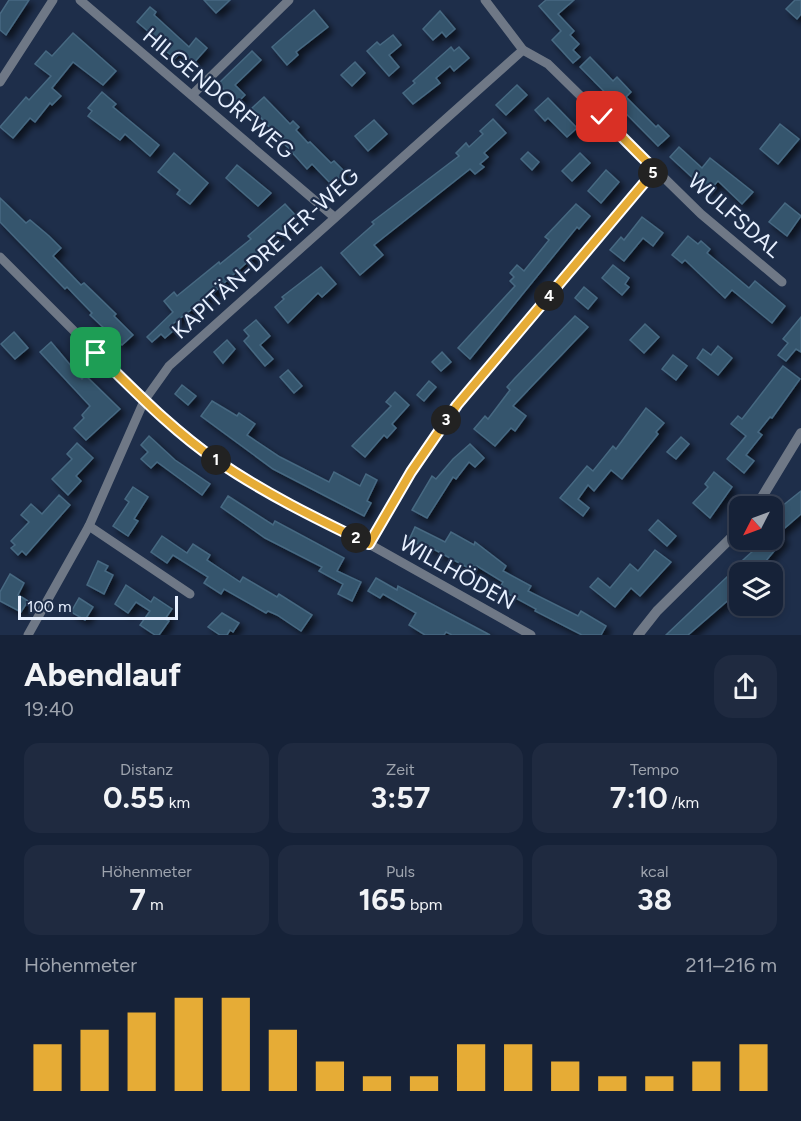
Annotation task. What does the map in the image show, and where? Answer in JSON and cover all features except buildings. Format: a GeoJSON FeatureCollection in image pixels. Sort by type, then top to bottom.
{"type":"FeatureCollection","features":[{"type":"Feature","properties":{"kind":"street"},"geometry":{"type":"LineString","coordinates":[[0,82],[53,0]]}},
{"type":"Feature","properties":{"kind":"street","name":"HILGENDORFWEG"},"geometry":{"type":"LineString","coordinates":[[80,0],[333,216]]}},
{"type":"Feature","properties":{"kind":"street"},"geometry":{"type":"LineString","coordinates":[[192,95],[289,0]]}},
{"type":"Feature","properties":{"kind":"street","name":"WULFSDAL"},"geometry":{"type":"LineString","coordinates":[[485,0],[523,50],[548,64],[708,220],[782,282]]}},
{"type":"Feature","properties":{"kind":"street","name":"KAPITÄN-DREYER-WEG"},"geometry":{"type":"LineString","coordinates":[[28,635],[89,526],[144,400],[169,366],[333,216],[523,50]]}},
{"type":"Feature","properties":{"kind":"street"},"geometry":{"type":"LineString","coordinates":[[369,544],[411,472],[457,405],[655,170]]}},
{"type":"Feature","properties":{"kind":"street","name":"WILLHÖDEN"},"geometry":{"type":"LineString","coordinates":[[0,257],[144,400],[215,459],[292,506],[369,544],[531,635]]}},
{"type":"Feature","properties":{"kind":"street"},"geometry":{"type":"LineString","coordinates":[[763,496],[801,433]]}},
{"type":"Feature","properties":{"kind":"street"},"geometry":{"type":"LineString","coordinates":[[89,526],[190,594]]}},
{"type":"Feature","properties":{"kind":"street"},"geometry":{"type":"LineString","coordinates":[[638,635],[657,611],[729,540]]}},
{"type":"Feature","properties":{"kind":"route"},"geometry":{"type":"LineString","coordinates":[[96,353],[144,400],[215,459],[292,506],[369,544],[411,472],[457,405],[655,170],[602,117]]}}]}
